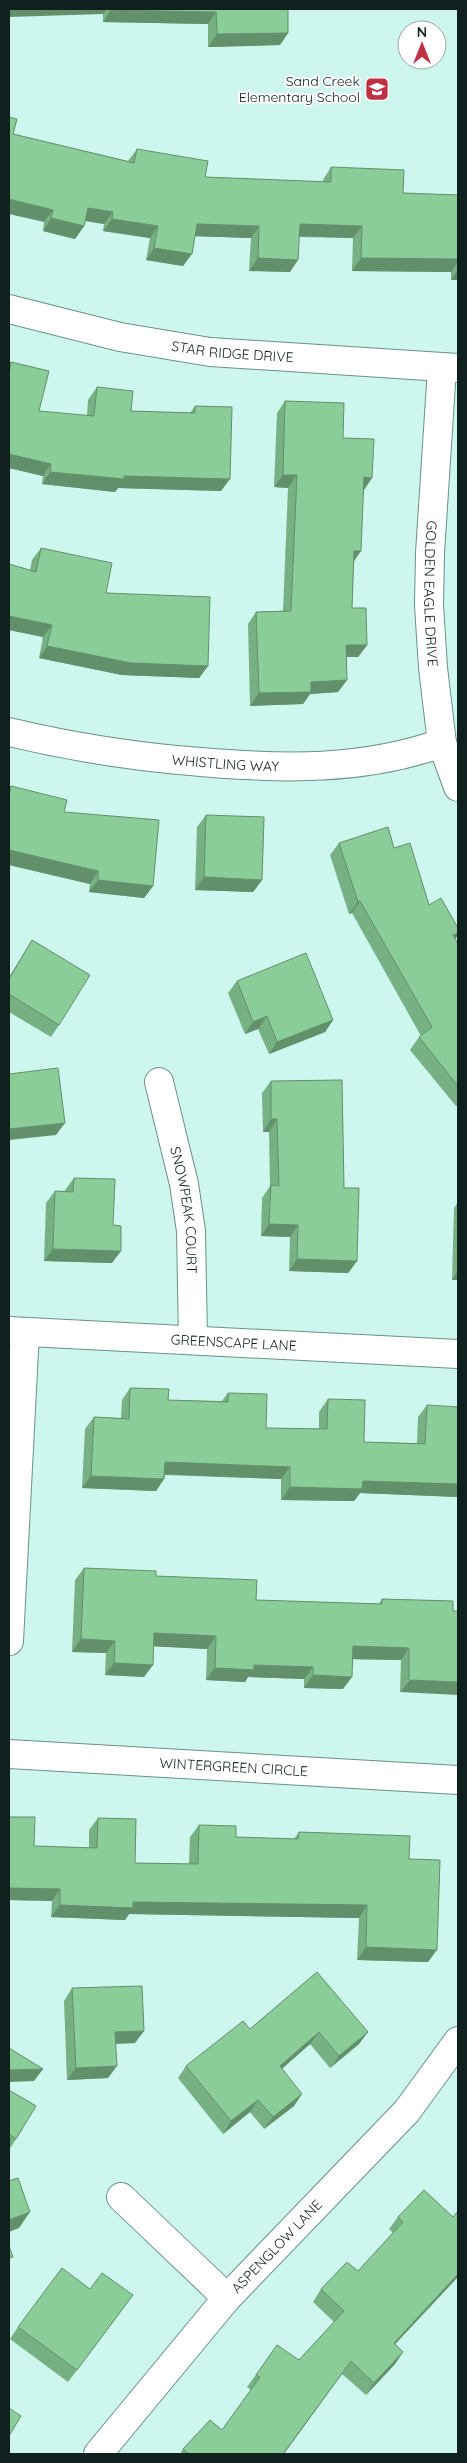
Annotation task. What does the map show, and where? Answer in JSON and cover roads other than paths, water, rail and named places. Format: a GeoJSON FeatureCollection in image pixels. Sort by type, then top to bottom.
{"type":"FeatureCollection","features":[{"type":"Feature","properties":{"kind":"street","name":"STAR RIDGE DRIVE"},"geometry":{"type":"LineString","coordinates":[[9,309],[120,337],[210,352],[450,368]]}},
{"type":"Feature","properties":{"kind":"street","name":"GOLDEN EAGLE DRIVE"},"geometry":{"type":"LineString","coordinates":[[450,368],[430,553],[429,605],[433,668],[442,743],[458,787]]}},
{"type":"Feature","properties":{"kind":"street","name":"WHISTLING WAY"},"geometry":{"type":"LineString","coordinates":[[9,732],[98,750],[167,759],[302,768],[360,764],[409,755],[442,743]]}},
{"type":"Feature","properties":{"kind":"street","name":"SNOWPEAK COURT"},"geometry":{"type":"LineString","coordinates":[[159,1082],[184,1184],[191,1231],[193,1340]]}},
{"type":"Feature","properties":{"kind":"street","name":"GREENSCAPE LANE"},"geometry":{"type":"LineString","coordinates":[[17,1331],[458,1354]]}},
{"type":"Feature","properties":{"kind":"street"},"geometry":{"type":"LineString","coordinates":[[9,1641],[17,1331]]}},
{"type":"Feature","properties":{"kind":"street","name":"WINTERGREEN CIRCLE"},"geometry":{"type":"LineString","coordinates":[[9,1754],[458,1780]]}},
{"type":"Feature","properties":{"kind":"street","name":"ASPENGLOW LANE"},"geometry":{"type":"LineString","coordinates":[[98,2454],[227,2298],[407,2111],[458,2041]]}},
{"type":"Feature","properties":{"kind":"street"},"geometry":{"type":"LineString","coordinates":[[121,2197],[227,2298]]}},
{"type":"Feature","properties":{"kind":"place","name":"Sand Creek Elementary School"},"geometry":{"type":"Point","coordinates":[377,89]}}]}
